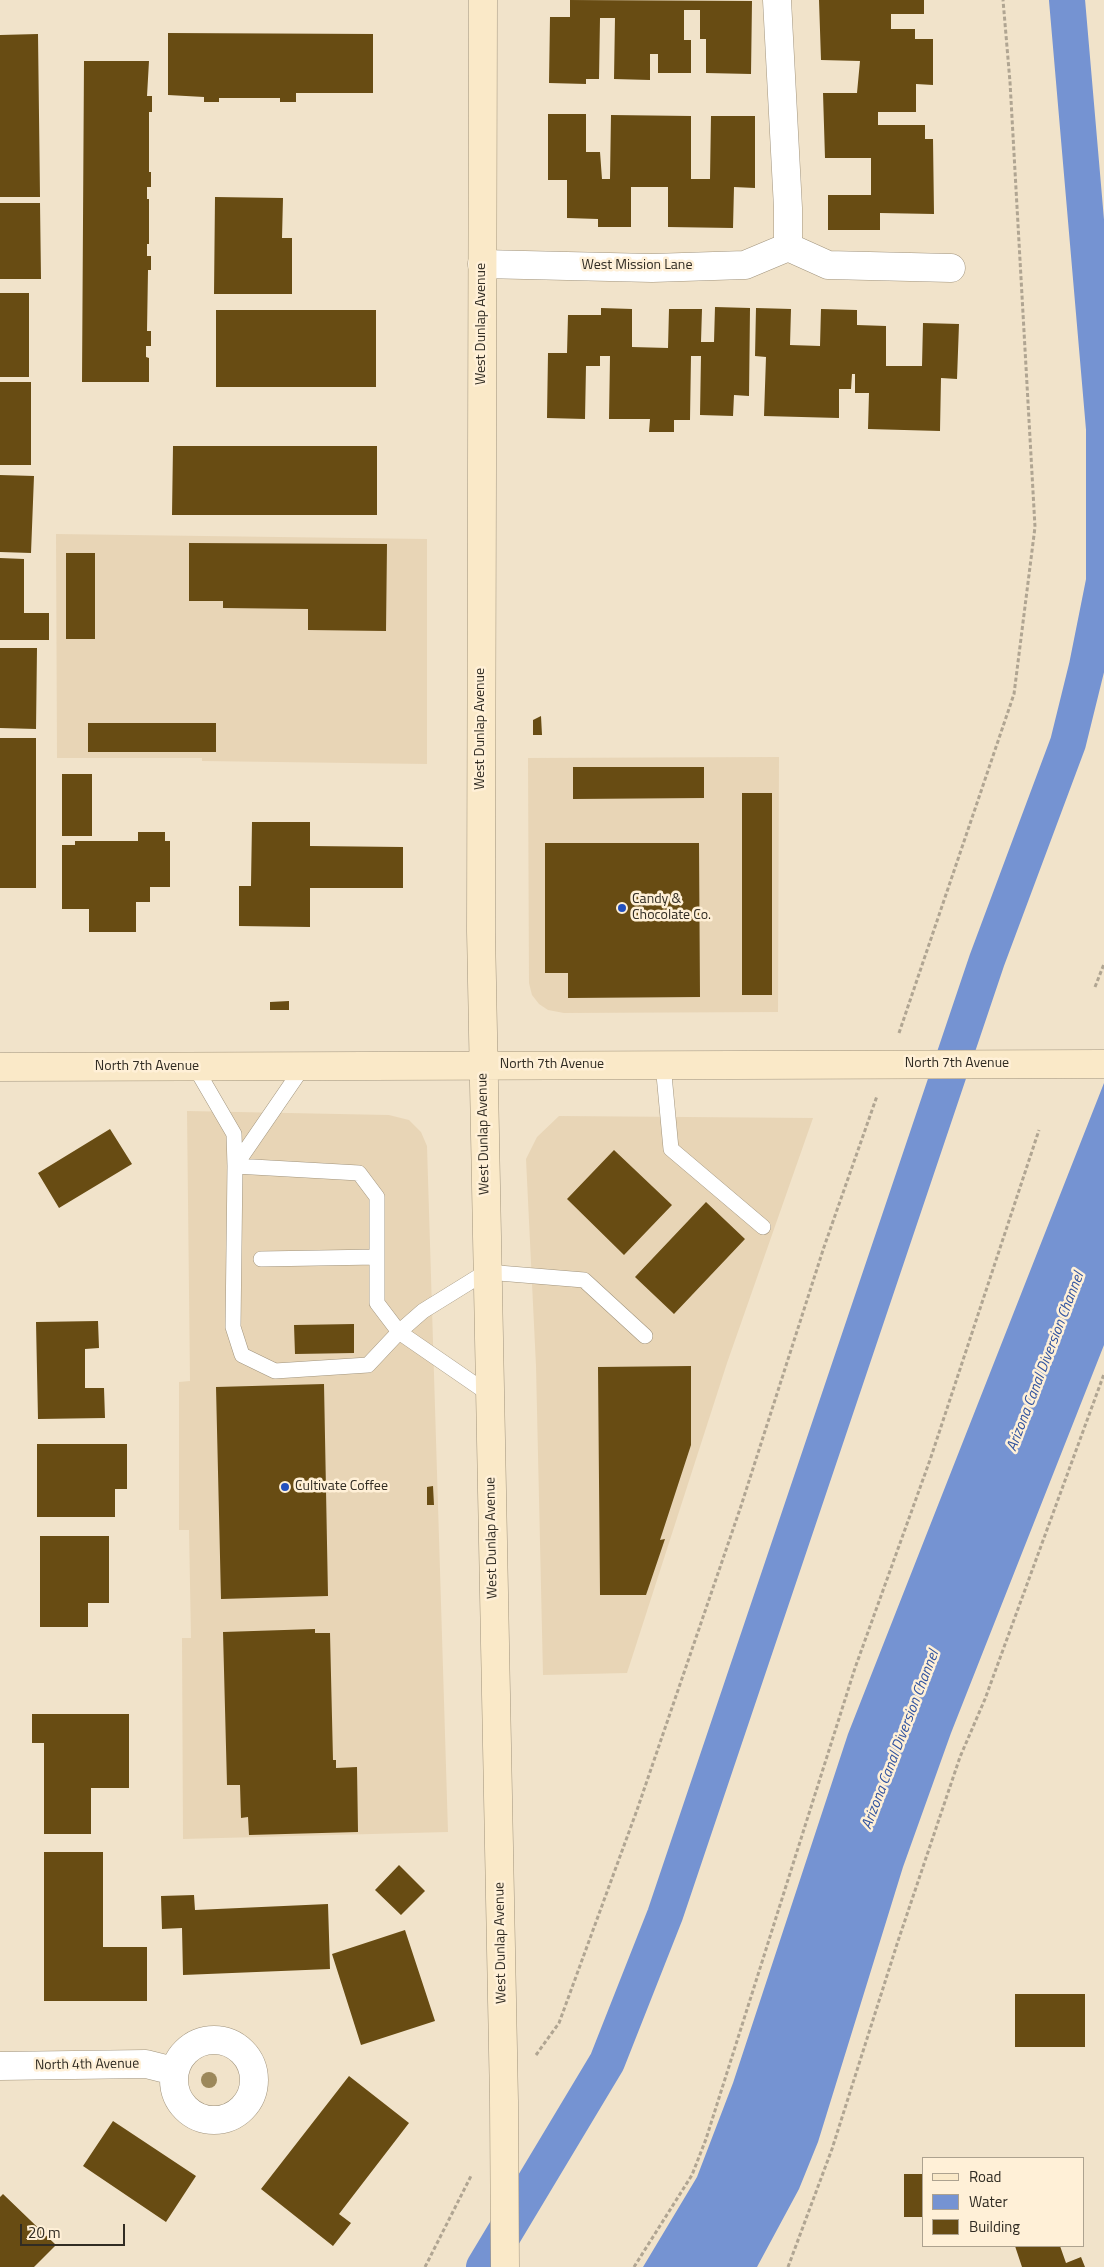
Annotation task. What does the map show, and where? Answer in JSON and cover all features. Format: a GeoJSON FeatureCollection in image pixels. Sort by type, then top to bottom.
{"type":"FeatureCollection","features":[{"type":"Feature","properties":{"kind":"main road","name":"West Dunlap Avenue"},"geometry":{"type":"LineString","coordinates":[[484,0],[480,931],[505,2267]]}},
{"type":"Feature","properties":{"kind":"main road","name":"North 7th Avenue"},"geometry":{"type":"LineString","coordinates":[[0,1067],[1099,1064]]}},
{"type":"Feature","properties":{"kind":"street"},"geometry":{"type":"LineString","coordinates":[[777,0],[788,208],[788,247],[828,265],[951,268]]}},
{"type":"Feature","properties":{"kind":"street","name":"West Mission Lane"},"geometry":{"type":"LineString","coordinates":[[482,264],[652,268],[745,265],[788,247]]}},
{"type":"Feature","properties":{"kind":"street","name":"North 4th Avenue"},"geometry":{"type":"LineString","coordinates":[[0,2066],[146,2064],[174,2071]]}},
{"type":"Feature","properties":{"kind":"lane"},"geometry":{"type":"LineString","coordinates":[[663,1064],[671,1149],[763,1227]]}},
{"type":"Feature","properties":{"kind":"lane"},"geometry":{"type":"LineString","coordinates":[[196,1067],[234,1134],[232,1326],[242,1355],[275,1371],[368,1365],[399,1332],[423,1311],[486,1272],[584,1280],[644,1336]]}},
{"type":"Feature","properties":{"kind":"lane"},"geometry":{"type":"LineString","coordinates":[[235,1166],[303,1067]]}},
{"type":"Feature","properties":{"kind":"lane"},"geometry":{"type":"LineString","coordinates":[[235,1166],[360,1173],[377,1196],[377,1303],[399,1332],[489,1394]]}},
{"type":"Feature","properties":{"kind":"lane"},"geometry":{"type":"LineString","coordinates":[[261,1259],[377,1257]]}},
{"type":"Feature","properties":{"kind":"path"},"geometry":{"type":"LineString","coordinates":[[908,1005],[1014,694],[1035,527],[1010,82],[1003,0]]}},
{"type":"Feature","properties":{"kind":"path"},"geometry":{"type":"LineString","coordinates":[[1095,987],[1104,964]]}},
{"type":"Feature","properties":{"kind":"path"},"geometry":{"type":"LineString","coordinates":[[559,2023],[637,1810],[741,1506],[824,1248],[868,1120]]}},
{"type":"Feature","properties":{"kind":"path"},"geometry":{"type":"LineString","coordinates":[[634,2267],[692,2175],[706,2139],[856,1668],[930,1460],[1039,1130]]}},
{"type":"Feature","properties":{"kind":"path"},"geometry":{"type":"LineString","coordinates":[[788,2267],[832,2149],[898,1941],[960,1757],[985,1699],[1104,1374]]}},
{"type":"Feature","properties":{"kind":"path"},"geometry":{"type":"LineString","coordinates":[[425,2267],[453,2213]]}},
{"type":"Feature","properties":{"kind":"shaded area"},"geometry":{"type":"Polygon","coordinates":[[[56,534],[427,539],[427,764],[202,761],[202,758],[57,758],[56,534]]]}},
{"type":"Feature","properties":{"kind":"shaded area"},"geometry":{"type":"Polygon","coordinates":[[[779,757],[778,1012],[564,1013],[548,1010],[539,1004],[532,995],[529,983],[528,758],[779,757]]]}},
{"type":"Feature","properties":{"kind":"shaded area"},"geometry":{"type":"Polygon","coordinates":[[[187,1111],[389,1115],[409,1120],[421,1132],[427,1146],[448,1832],[183,1839],[182,1638],[191,1638],[189,1530],[179,1530],[179,1382],[190,1381],[187,1111]]]}},
{"type":"Feature","properties":{"kind":"shaded area"},"geometry":{"type":"Polygon","coordinates":[[[559,1116],[813,1118],[727,1363],[627,1673],[543,1675],[536,1366],[526,1159],[537,1137],[559,1116]]]}},
{"type":"Feature","properties":{"kind":"water","name":"Arizona Canal Diversion Channel"},"geometry":{"type":"Polygon","coordinates":[[[1104,1083],[1104,1345],[951,1733],[903,1867],[818,2142],[799,2189],[757,2267],[643,2267],[697,2177],[733,2083],[848,1734],[1104,1083]]]}},
{"type":"Feature","properties":{"kind":"building"},"geometry":{"type":"Polygon","coordinates":[[[570,0],[752,1],[751,74],[706,73],[706,39],[700,39],[700,10],[684,10],[684,40],[691,40],[691,73],[658,73],[658,54],[650,54],[650,80],[614,79],[615,18],[600,18],[599,79],[586,79],[586,84],[549,83],[550,17],[570,17],[570,0]]]}},
{"type":"Feature","properties":{"kind":"building"},"geometry":{"type":"Polygon","coordinates":[[[819,0],[924,0],[924,14],[891,14],[891,29],[915,29],[915,39],[933,39],[933,85],[916,84],[916,112],[878,112],[878,125],[925,125],[925,139],[933,139],[934,214],[880,213],[880,230],[828,230],[828,195],[871,195],[871,158],[825,158],[823,93],[857,93],[860,61],[821,60],[819,0]]]}},
{"type":"Feature","properties":{"kind":"building"},"geometry":{"type":"Polygon","coordinates":[[[168,33],[373,34],[373,93],[296,93],[296,102],[280,102],[280,98],[219,98],[219,102],[204,102],[204,97],[168,95],[168,33]]]}},
{"type":"Feature","properties":{"kind":"building"},"geometry":{"type":"Polygon","coordinates":[[[38,34],[40,197],[0,197],[0,35],[38,34]]]}},
{"type":"Feature","properties":{"kind":"building"},"geometry":{"type":"Polygon","coordinates":[[[84,61],[149,61],[147,96],[152,96],[152,112],[149,112],[149,172],[151,172],[151,187],[147,187],[147,199],[149,199],[149,244],[147,244],[147,256],[151,256],[151,270],[148,270],[147,331],[151,331],[151,346],[146,346],[146,357],[149,358],[149,382],[82,382],[84,61]]]}},
{"type":"Feature","properties":{"kind":"building"},"geometry":{"type":"Polygon","coordinates":[[[548,114],[586,114],[586,152],[600,152],[602,179],[610,179],[611,115],[691,116],[691,179],[710,179],[711,116],[755,116],[755,188],[734,187],[733,228],[668,227],[668,187],[631,187],[631,227],[598,227],[598,219],[567,218],[567,180],[548,180],[548,114]]]}},
{"type":"Feature","properties":{"kind":"building"},"geometry":{"type":"Polygon","coordinates":[[[215,197],[283,198],[282,238],[292,238],[292,294],[214,294],[215,197]]]}},
{"type":"Feature","properties":{"kind":"building"},"geometry":{"type":"Polygon","coordinates":[[[0,203],[40,203],[41,279],[0,279],[0,203]]]}},
{"type":"Feature","properties":{"kind":"building"},"geometry":{"type":"Polygon","coordinates":[[[0,293],[29,293],[29,377],[0,377],[0,293]]]}},
{"type":"Feature","properties":{"kind":"building"},"geometry":{"type":"Polygon","coordinates":[[[715,307],[750,308],[749,396],[734,395],[733,416],[700,415],[701,356],[691,356],[690,420],[674,420],[674,432],[649,432],[650,419],[609,419],[610,356],[600,356],[600,366],[586,366],[585,419],[547,418],[548,353],[567,353],[568,315],[601,315],[601,308],[632,309],[632,347],[668,348],[669,309],[702,309],[701,342],[714,342],[715,307]]]}},
{"type":"Feature","properties":{"kind":"building"},"geometry":{"type":"Polygon","coordinates":[[[756,308],[791,309],[790,345],[820,346],[821,309],[857,310],[857,325],[886,326],[886,366],[922,366],[923,323],[959,324],[957,379],[941,378],[940,431],[868,429],[869,393],[855,393],[855,374],[852,374],[851,389],[839,389],[839,418],[764,416],[766,357],[755,356],[756,308]]]}},
{"type":"Feature","properties":{"kind":"building"},"geometry":{"type":"Polygon","coordinates":[[[216,310],[376,310],[376,387],[216,387],[216,310]]]}},
{"type":"Feature","properties":{"kind":"building"},"geometry":{"type":"Polygon","coordinates":[[[0,382],[31,382],[31,465],[0,465],[0,382]]]}},
{"type":"Feature","properties":{"kind":"building"},"geometry":{"type":"Polygon","coordinates":[[[173,446],[377,446],[377,515],[172,515],[173,446]]]}},
{"type":"Feature","properties":{"kind":"building"},"geometry":{"type":"Polygon","coordinates":[[[0,475],[34,476],[31,553],[0,552],[0,475]]]}},
{"type":"Feature","properties":{"kind":"building"},"geometry":{"type":"Polygon","coordinates":[[[189,543],[387,544],[386,631],[308,630],[308,609],[223,608],[223,601],[189,601],[189,543]]]}},
{"type":"Feature","properties":{"kind":"building"},"geometry":{"type":"Polygon","coordinates":[[[66,553],[95,553],[95,639],[66,639],[66,553]]]}},
{"type":"Feature","properties":{"kind":"building"},"geometry":{"type":"Polygon","coordinates":[[[0,558],[24,559],[24,613],[49,613],[49,640],[0,640],[0,558]]]}},
{"type":"Feature","properties":{"kind":"building"},"geometry":{"type":"Polygon","coordinates":[[[0,648],[37,648],[36,729],[0,728],[0,648]]]}},
{"type":"Feature","properties":{"kind":"building"},"geometry":{"type":"Polygon","coordinates":[[[541,716],[542,735],[533,735],[533,720],[541,716]]]}},
{"type":"Feature","properties":{"kind":"building"},"geometry":{"type":"Polygon","coordinates":[[[88,723],[216,723],[216,752],[88,752],[88,723]]]}},
{"type":"Feature","properties":{"kind":"building"},"geometry":{"type":"Polygon","coordinates":[[[0,738],[36,738],[36,888],[0,888],[0,738]]]}},
{"type":"Feature","properties":{"kind":"building"},"geometry":{"type":"Polygon","coordinates":[[[573,767],[704,767],[704,798],[573,799],[573,767]]]}},
{"type":"Feature","properties":{"kind":"building"},"geometry":{"type":"Polygon","coordinates":[[[62,774],[92,774],[92,836],[62,836],[62,774]]]}},
{"type":"Feature","properties":{"kind":"building"},"geometry":{"type":"Polygon","coordinates":[[[742,793],[772,793],[772,995],[742,995],[742,793]]]}},
{"type":"Feature","properties":{"kind":"building"},"geometry":{"type":"Polygon","coordinates":[[[252,822],[310,822],[310,846],[403,847],[403,888],[310,888],[310,927],[239,926],[239,886],[251,886],[252,822]]]}},
{"type":"Feature","properties":{"kind":"building"},"geometry":{"type":"Polygon","coordinates":[[[138,832],[165,832],[165,841],[170,841],[170,887],[150,887],[150,902],[136,902],[136,932],[89,932],[89,909],[62,909],[62,845],[75,845],[75,841],[138,841],[138,832]]]}},
{"type":"Feature","properties":{"kind":"building","name":"Candy & Chocolate Co."},"geometry":{"type":"Polygon","coordinates":[[[545,843],[699,843],[700,997],[568,998],[568,973],[545,973],[545,843]]]}},
{"type":"Feature","properties":{"kind":"building"},"geometry":{"type":"Polygon","coordinates":[[[289,1001],[289,1010],[270,1010],[270,1002],[289,1001]]]}},
{"type":"Feature","properties":{"kind":"building"},"geometry":{"type":"Polygon","coordinates":[[[110,1129],[132,1164],[59,1208],[38,1173],[110,1129]]]}},
{"type":"Feature","properties":{"kind":"building"},"geometry":{"type":"Polygon","coordinates":[[[614,1150],[672,1205],[624,1255],[567,1199],[614,1150]]]}},
{"type":"Feature","properties":{"kind":"building"},"geometry":{"type":"Polygon","coordinates":[[[706,1202],[745,1239],[674,1314],[635,1277],[706,1202]]]}},
{"type":"Feature","properties":{"kind":"building"},"geometry":{"type":"Polygon","coordinates":[[[98,1321],[99,1348],[85,1349],[85,1388],[104,1388],[105,1418],[38,1419],[36,1322],[98,1321]]]}},
{"type":"Feature","properties":{"kind":"building"},"geometry":{"type":"Polygon","coordinates":[[[354,1324],[354,1353],[295,1354],[294,1325],[354,1324]]]}},
{"type":"Feature","properties":{"kind":"building"},"geometry":{"type":"Polygon","coordinates":[[[691,1366],[691,1445],[660,1540],[665,1539],[646,1595],[600,1595],[598,1367],[691,1366]]]}},
{"type":"Feature","properties":{"kind":"building"},"geometry":{"type":"Polygon","coordinates":[[[324,1384],[328,1596],[221,1599],[216,1387],[324,1384]]]}},
{"type":"Feature","properties":{"kind":"building"},"geometry":{"type":"Polygon","coordinates":[[[37,1444],[127,1444],[127,1489],[115,1489],[115,1517],[37,1517],[37,1444]]]}},
{"type":"Feature","properties":{"kind":"building"},"geometry":{"type":"Polygon","coordinates":[[[433,1486],[434,1505],[427,1505],[427,1487],[433,1486]]]}},
{"type":"Feature","properties":{"kind":"building"},"geometry":{"type":"Polygon","coordinates":[[[40,1536],[109,1536],[109,1603],[88,1603],[88,1627],[40,1627],[40,1536]]]}},
{"type":"Feature","properties":{"kind":"building"},"geometry":{"type":"Polygon","coordinates":[[[315,1629],[315,1633],[330,1633],[333,1760],[336,1760],[336,1768],[357,1767],[358,1832],[249,1835],[248,1817],[241,1818],[240,1785],[227,1785],[223,1632],[315,1629]]]}},
{"type":"Feature","properties":{"kind":"building"},"geometry":{"type":"Polygon","coordinates":[[[32,1714],[129,1714],[129,1788],[91,1788],[91,1834],[44,1834],[44,1743],[32,1743],[32,1714]]]}},
{"type":"Feature","properties":{"kind":"building"},"geometry":{"type":"Polygon","coordinates":[[[44,1852],[103,1852],[103,1947],[147,1947],[147,2001],[44,2001],[44,1852]]]}},
{"type":"Feature","properties":{"kind":"building"},"geometry":{"type":"Polygon","coordinates":[[[399,1865],[425,1891],[401,1915],[375,1890],[399,1865]]]}},
{"type":"Feature","properties":{"kind":"building"},"geometry":{"type":"Polygon","coordinates":[[[194,1895],[195,1910],[328,1904],[330,1969],[183,1975],[182,1928],[162,1929],[161,1896],[194,1895]]]}},
{"type":"Feature","properties":{"kind":"building"},"geometry":{"type":"Polygon","coordinates":[[[405,1930],[435,2021],[361,2045],[332,1954],[405,1930]]]}},
{"type":"Feature","properties":{"kind":"building"},"geometry":{"type":"Polygon","coordinates":[[[1015,1994],[1085,1994],[1085,2047],[1015,2047],[1015,1994]]]}},
{"type":"Feature","properties":{"kind":"building"},"geometry":{"type":"Polygon","coordinates":[[[349,2076],[409,2123],[339,2214],[351,2223],[333,2246],[261,2189],[349,2076]]]}},
{"type":"Feature","properties":{"kind":"building"},"geometry":{"type":"Polygon","coordinates":[[[113,2121],[196,2176],[166,2222],[83,2166],[113,2121]]]}},
{"type":"Feature","properties":{"kind":"building"},"geometry":{"type":"Polygon","coordinates":[[[904,2174],[922,2174],[922,2217],[904,2217],[904,2174]]]}},
{"type":"Feature","properties":{"kind":"building"},"geometry":{"type":"Polygon","coordinates":[[[3,2194],[56,2245],[34,2267],[0,2267],[0,2197],[3,2194]]]}},
{"type":"Feature","properties":{"kind":"building"},"geometry":{"type":"Polygon","coordinates":[[[1015,2247],[1060,2247],[1066,2263],[1081,2257],[1085,2267],[1022,2267],[1015,2247]]]}},
{"type":"Feature","properties":{"kind":"waterway"},"geometry":{"type":"LineString","coordinates":[[484,2267],[607,2062],[665,1915],[987,960],[1068,743],[1087,666],[1104,581],[1104,429],[1067,0]]}},
{"type":"Feature","properties":{"kind":"place","name":"Candy & Chocolate Co."},"geometry":{"type":"Point","coordinates":[622,908]}},
{"type":"Feature","properties":{"kind":"place","name":"Cultivate Coffee"},"geometry":{"type":"Point","coordinates":[285,1487]}}]}
